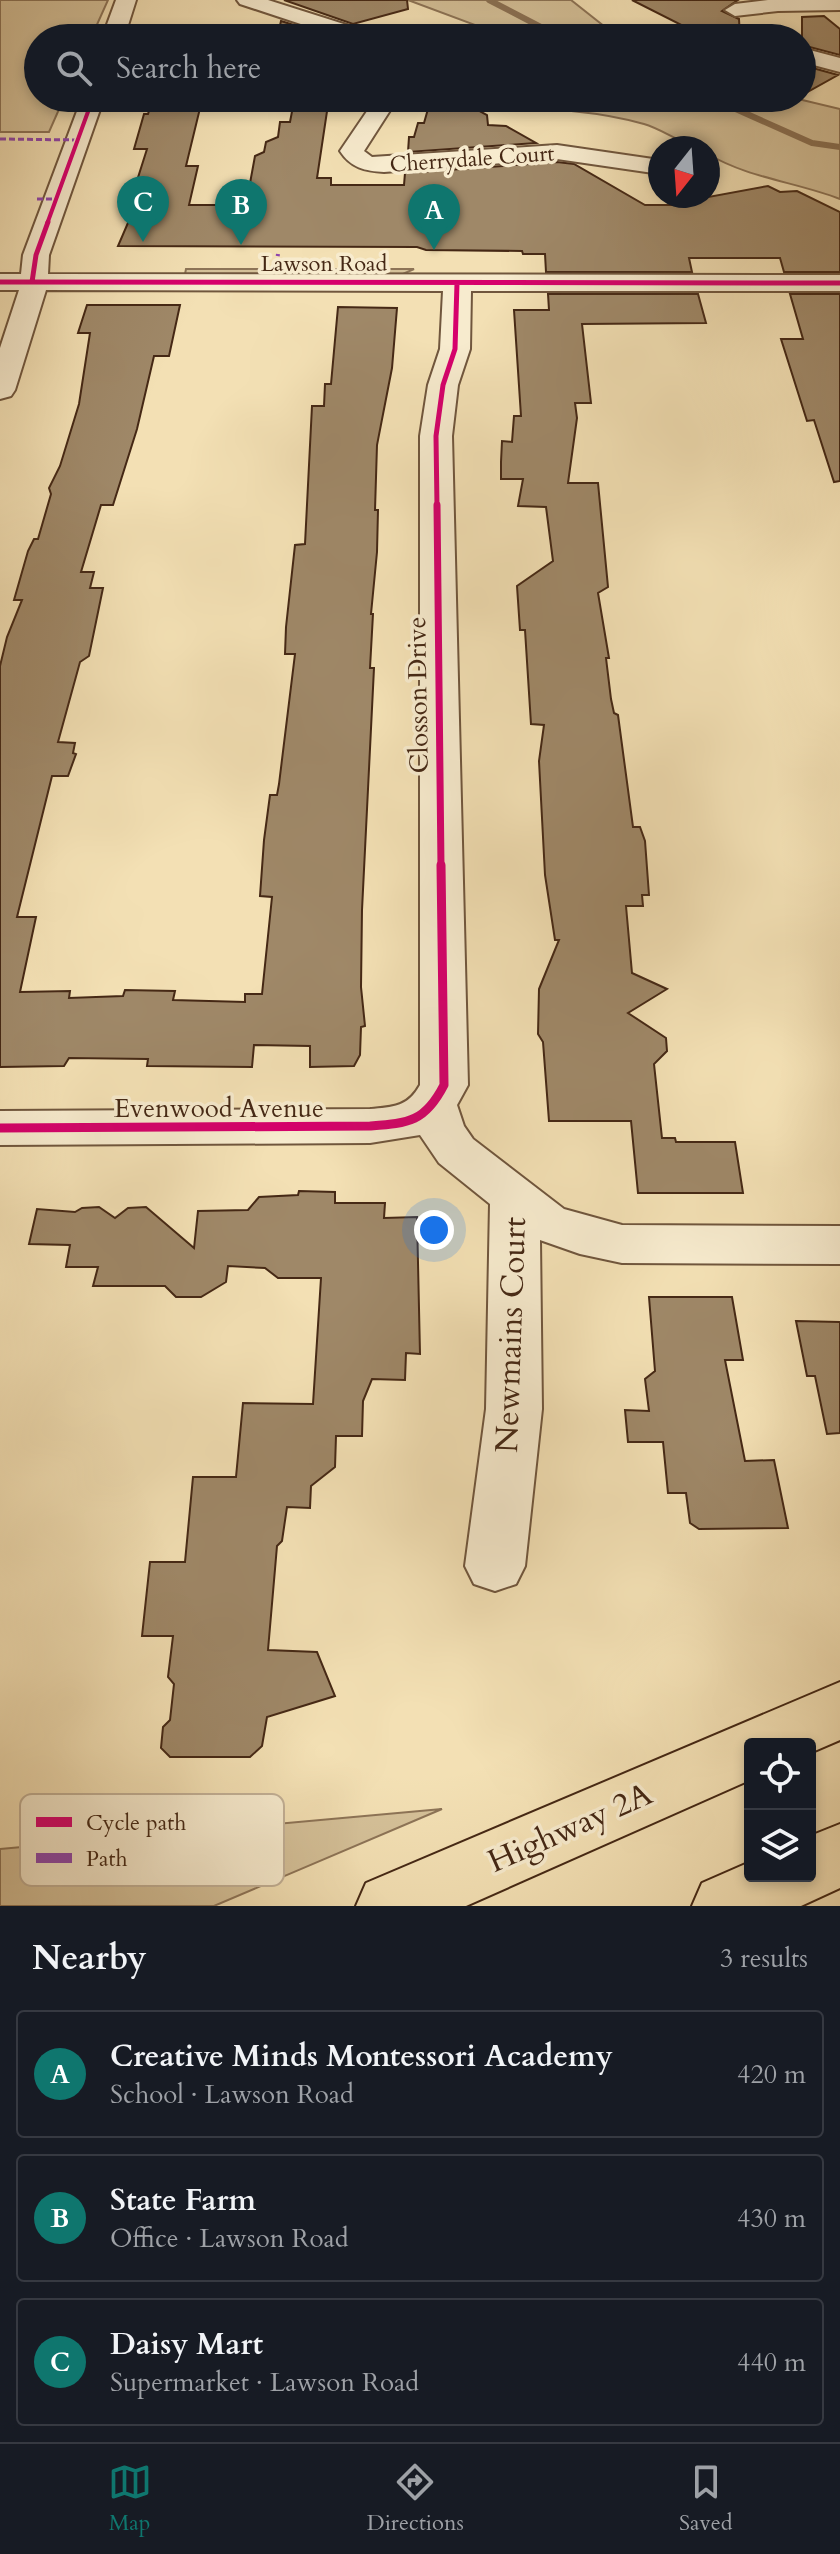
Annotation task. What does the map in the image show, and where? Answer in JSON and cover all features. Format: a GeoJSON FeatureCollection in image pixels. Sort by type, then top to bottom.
{"type":"FeatureCollection","features":[{"type":"Feature","properties":{"kind":"highway"},"geometry":{"type":"LineString","coordinates":[[776,1738],[840,1710]]}},
{"type":"Feature","properties":{"kind":"highway","name":"Highway 2A"},"geometry":{"type":"LineString","coordinates":[[390,1906],[744,1752]]}},
{"type":"Feature","properties":{"kind":"highway"},"geometry":{"type":"LineString","coordinates":[[816,1865],[840,1855]]}},
{"type":"Feature","properties":{"kind":"highway"},"geometry":{"type":"LineString","coordinates":[[726,1906],[780,1882]]}},
{"type":"Feature","properties":{"kind":"street"},"geometry":{"type":"LineString","coordinates":[[118,24],[126,0]]}},
{"type":"Feature","properties":{"kind":"street"},"geometry":{"type":"LineString","coordinates":[[247,0],[321,24]]}},
{"type":"Feature","properties":{"kind":"street"},"geometry":{"type":"LineString","coordinates":[[716,0],[756,24]]}},
{"type":"Feature","properties":{"kind":"street"},"geometry":{"type":"LineString","coordinates":[[735,10],[778,5],[840,4]]}},
{"type":"Feature","properties":{"kind":"street"},"geometry":{"type":"LineString","coordinates":[[816,59],[840,65]]}},
{"type":"Feature","properties":{"kind":"street"},"geometry":{"type":"LineString","coordinates":[[0,390],[32,297],[36,255],[88,112]]}},
{"type":"Feature","properties":{"kind":"street","name":"Cherrydale Court"},"geometry":{"type":"LineString","coordinates":[[378,112],[352,151],[356,159],[367,163],[384,165],[557,152],[648,165]]}},
{"type":"Feature","properties":{"kind":"street","name":"Lawson Road"},"geometry":{"type":"LineString","coordinates":[[0,282],[840,283]]}},
{"type":"Feature","properties":{"kind":"street","name":"Closson Drive"},"geometry":{"type":"LineString","coordinates":[[434,1107],[444,1085],[436,436],[443,385],[455,349],[457,283]]}},
{"type":"Feature","properties":{"kind":"street"},"geometry":{"type":"LineString","coordinates":[[434,1107],[441,1130],[456,1151],[546,1222],[580,1235],[622,1244],[840,1245]]}},
{"type":"Feature","properties":{"kind":"street","name":"Evenwood Avenue"},"geometry":{"type":"LineString","coordinates":[[0,1128],[370,1126],[409,1123],[423,1117],[434,1107]]}},
{"type":"Feature","properties":{"kind":"street","name":"Newmains Court"},"geometry":{"type":"LineString","coordinates":[[495,1566],[514,1409],[515,1199]]}},
{"type":"Feature","properties":{"kind":"shaded area"},"geometry":{"type":"Polygon","coordinates":[[[0,0],[108,0],[97,24],[24,24],[24,112],[58,112],[49,132],[0,132],[0,0]]]}},
{"type":"Feature","properties":{"kind":"shaded area"},"geometry":{"type":"Polygon","coordinates":[[[408,0],[571,0],[601,24],[472,24],[408,0]]]}},
{"type":"Feature","properties":{"kind":"shaded area"},"geometry":{"type":"Polygon","coordinates":[[[816,103],[840,109],[840,199],[723,162],[720,160],[720,136],[672,136],[644,124],[576,112],[816,112],[816,103]]]}},
{"type":"Feature","properties":{"kind":"shaded area"},"geometry":{"type":"Polygon","coordinates":[[[186,269],[414,269],[403,274],[185,274],[186,269]]]}},
{"type":"Feature","properties":{"kind":"shaded area"},"geometry":{"type":"Polygon","coordinates":[[[442,1809],[284,1876],[284,1823],[442,1809]]]}},
{"type":"Feature","properties":{"kind":"shaded area"},"geometry":{"type":"Polygon","coordinates":[[[20,1847],[20,1886],[261,1886],[214,1906],[0,1906],[0,1849],[20,1847]]]}},
{"type":"Feature","properties":{"kind":"building"},"geometry":{"type":"Polygon","coordinates":[[[284,0],[407,0],[408,9],[353,24],[284,0]]]}},
{"type":"Feature","properties":{"kind":"building"},"geometry":{"type":"Polygon","coordinates":[[[632,0],[738,0],[722,11],[739,19],[739,24],[679,24],[632,0]]]}},
{"type":"Feature","properties":{"kind":"building"},"geometry":{"type":"Polygon","coordinates":[[[824,16],[840,29],[840,55],[816,49],[816,24],[802,24],[802,17],[824,16]]]}},
{"type":"Feature","properties":{"kind":"building"},"geometry":{"type":"Polygon","coordinates":[[[816,69],[838,75],[816,87],[816,69]]]}},
{"type":"Feature","properties":{"kind":"building"},"geometry":{"type":"Polygon","coordinates":[[[199,112],[186,166],[198,166],[189,205],[246,205],[255,156],[264,152],[266,142],[278,137],[280,122],[290,122],[292,112],[327,112],[317,178],[331,178],[331,185],[404,185],[405,173],[557,162],[574,164],[648,205],[648,208],[720,208],[720,195],[768,186],[780,192],[797,191],[840,212],[840,272],[784,272],[780,258],[689,258],[692,272],[546,272],[545,254],[523,254],[522,251],[426,250],[417,247],[118,246],[143,188],[135,187],[147,149],[134,149],[144,114],[199,112]]]}},
{"type":"Feature","properties":{"kind":"building"},"geometry":{"type":"Polygon","coordinates":[[[427,112],[482,112],[487,115],[488,125],[506,126],[536,143],[408,152],[409,137],[414,137],[418,123],[424,123],[427,112]]]}},
{"type":"Feature","properties":{"kind":"building"},"geometry":{"type":"Polygon","coordinates":[[[548,294],[698,294],[706,323],[582,324],[591,403],[575,403],[577,418],[568,483],[598,483],[608,587],[598,593],[609,658],[606,658],[611,699],[614,713],[618,715],[633,827],[640,827],[645,841],[649,895],[642,895],[643,906],[626,906],[632,973],[667,989],[628,1013],[666,1038],[667,1051],[654,1064],[662,1138],[675,1138],[676,1142],[735,1142],[743,1193],[638,1193],[631,1121],[549,1121],[543,1042],[538,1034],[539,989],[559,940],[555,940],[545,875],[539,761],[544,725],[531,724],[525,630],[520,630],[517,586],[553,561],[546,507],[518,506],[523,479],[501,479],[502,441],[512,442],[514,416],[521,416],[514,310],[549,310],[548,294]]]}},
{"type":"Feature","properties":{"kind":"building"},"geometry":{"type":"Polygon","coordinates":[[[790,294],[840,294],[840,481],[834,482],[814,420],[807,421],[781,339],[803,339],[790,294]]]}},
{"type":"Feature","properties":{"kind":"building"},"geometry":{"type":"Polygon","coordinates":[[[87,305],[180,305],[169,356],[154,356],[137,429],[113,505],[101,505],[81,572],[94,572],[90,588],[103,588],[89,656],[80,662],[58,742],[75,743],[73,753],[76,754],[68,776],[52,776],[17,917],[36,917],[20,992],[70,991],[69,998],[123,996],[125,990],[175,991],[173,1000],[245,1002],[245,994],[262,994],[272,897],[260,896],[264,840],[270,795],[277,795],[279,784],[295,654],[285,654],[286,627],[295,545],[305,544],[312,406],[324,406],[325,384],[331,384],[338,307],[397,308],[392,368],[377,445],[377,552],[370,668],[374,668],[362,910],[361,987],[365,1026],[361,1027],[360,1055],[354,1066],[310,1067],[310,1046],[254,1045],[252,1067],[147,1066],[148,1059],[69,1058],[64,1066],[0,1067],[0,666],[7,637],[22,600],[14,600],[28,551],[34,539],[38,539],[51,494],[49,488],[60,466],[79,404],[90,333],[78,333],[87,305]]]}},
{"type":"Feature","properties":{"kind":"building"},"geometry":{"type":"Polygon","coordinates":[[[299,1191],[335,1192],[335,1203],[385,1203],[384,1218],[417,1217],[420,1354],[406,1353],[405,1380],[372,1379],[363,1401],[362,1436],[336,1436],[335,1467],[311,1486],[310,1508],[287,1507],[282,1541],[277,1546],[268,1650],[317,1652],[335,1696],[267,1717],[262,1746],[250,1757],[170,1757],[161,1748],[163,1727],[170,1720],[174,1684],[168,1677],[173,1636],[142,1636],[150,1562],[185,1562],[193,1477],[236,1477],[243,1403],[313,1404],[321,1278],[278,1278],[265,1268],[228,1266],[226,1282],[201,1297],[176,1297],[165,1286],[93,1286],[98,1267],[66,1267],[70,1245],[29,1244],[37,1209],[75,1212],[82,1208],[99,1207],[115,1218],[128,1208],[146,1207],[194,1248],[198,1211],[248,1210],[259,1197],[298,1195],[299,1191]]]}},
{"type":"Feature","properties":{"kind":"building"},"geometry":{"type":"Polygon","coordinates":[[[649,1297],[732,1297],[743,1360],[725,1360],[745,1461],[774,1460],[788,1528],[699,1529],[690,1523],[686,1493],[668,1493],[663,1442],[628,1442],[625,1410],[649,1411],[645,1379],[655,1371],[649,1297]]]}},
{"type":"Feature","properties":{"kind":"building"},"geometry":{"type":"Polygon","coordinates":[[[796,1321],[840,1322],[840,1433],[827,1434],[815,1376],[807,1376],[796,1321]]]}},
{"type":"Feature","properties":{"kind":"waterway"},"geometry":{"type":"LineString","coordinates":[[489,0],[535,24]]}},
{"type":"Feature","properties":{"kind":"waterway"},"geometry":{"type":"LineString","coordinates":[[742,112],[812,143],[840,147]]}},
{"type":"Feature","properties":{"kind":"marked path"},"geometry":{"type":"LineString","coordinates":[[0,139],[79,140]]}},
{"type":"Feature","properties":{"kind":"marked path"},"geometry":{"type":"LineString","coordinates":[[37,199],[58,199]]}},
{"type":"Feature","properties":{"kind":"marked path"},"geometry":{"type":"LineString","coordinates":[[276,268],[278,254]]}},
{"type":"Feature","properties":{"kind":"cycle path"},"geometry":{"type":"LineString","coordinates":[[32,282],[36,255],[88,112]]}},
{"type":"Feature","properties":{"kind":"cycle path"},"geometry":{"type":"LineString","coordinates":[[0,282],[840,283]]}},
{"type":"Feature","properties":{"kind":"cycle path"},"geometry":{"type":"LineString","coordinates":[[0,1128],[370,1126],[415,1119],[430,1108],[437,1098],[444,1085],[436,436],[443,385],[455,349],[457,283]]}},
{"type":"Feature","properties":{"kind":"place","name":"Daisy Mart"},"geometry":{"type":"Point","coordinates":[143,242]}},
{"type":"Feature","properties":{"kind":"place","name":"State Farm"},"geometry":{"type":"Point","coordinates":[241,245]}},
{"type":"Feature","properties":{"kind":"place","name":"Creative Minds Montessori Academy"},"geometry":{"type":"Point","coordinates":[434,250]}}]}
